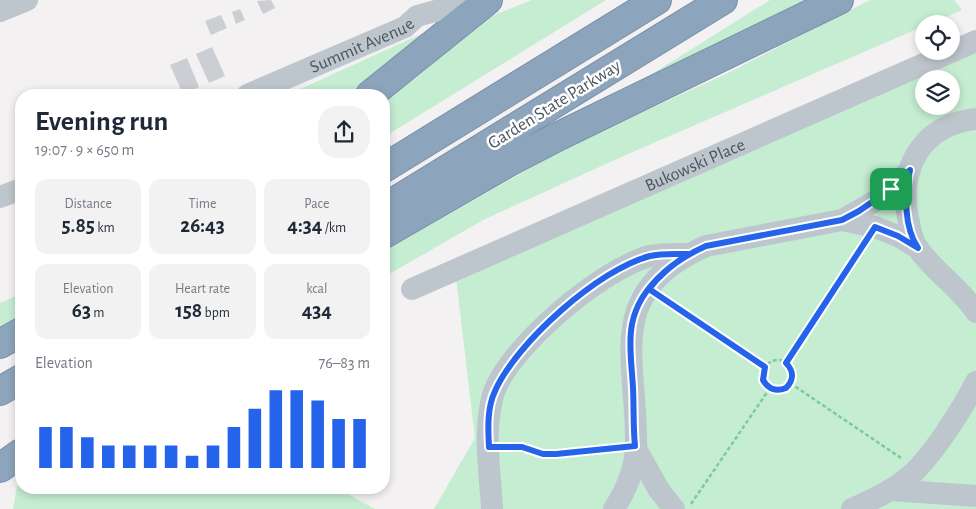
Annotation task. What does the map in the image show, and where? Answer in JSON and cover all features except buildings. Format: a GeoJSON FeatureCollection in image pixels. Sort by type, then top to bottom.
{"type":"FeatureCollection","features":[{"type":"Feature","properties":{"kind":"highway"},"geometry":{"type":"LineString","coordinates":[[377,89],[488,0]]}},
{"type":"Feature","properties":{"kind":"highway","name":"Garden State Parkway"},"geometry":{"type":"LineString","coordinates":[[390,164],[657,0]]}},
{"type":"Feature","properties":{"kind":"highway","name":"Garden State Parkway"},"geometry":{"type":"LineString","coordinates":[[390,204],[724,0]]}},
{"type":"Feature","properties":{"kind":"highway"},"geometry":{"type":"LineString","coordinates":[[390,231],[509,162],[559,136],[840,0]]}},
{"type":"Feature","properties":{"kind":"highway"},"geometry":{"type":"LineString","coordinates":[[0,344],[15,335]]}},
{"type":"Feature","properties":{"kind":"highway"},"geometry":{"type":"LineString","coordinates":[[0,391],[15,382]]}},
{"type":"Feature","properties":{"kind":"highway"},"geometry":{"type":"LineString","coordinates":[[0,468],[15,458]]}},
{"type":"Feature","properties":{"kind":"street"},"geometry":{"type":"LineString","coordinates":[[0,11],[28,0]]}},
{"type":"Feature","properties":{"kind":"street","name":"Summit Avenue"},"geometry":{"type":"LineString","coordinates":[[261,89],[406,27],[413,8],[476,0]]}},
{"type":"Feature","properties":{"kind":"street","name":"Bukowski Place"},"geometry":{"type":"LineString","coordinates":[[412,289],[976,41]]}},
{"type":"Feature","properties":{"kind":"street"},"geometry":{"type":"LineString","coordinates":[[976,119],[960,121],[931,135],[920,148],[910,170],[905,201],[914,241],[918,248],[928,262],[967,298],[976,312]]}},
{"type":"Feature","properties":{"kind":"street"},"geometry":{"type":"LineString","coordinates":[[614,509],[630,477],[635,447],[630,354],[631,329],[636,310],[661,273],[688,254],[706,246],[842,220],[879,199],[910,170]]}},
{"type":"Feature","properties":{"kind":"street"},"geometry":{"type":"LineString","coordinates":[[0,197],[15,191]]}},
{"type":"Feature","properties":{"kind":"street"},"geometry":{"type":"LineString","coordinates":[[842,220],[875,227],[898,236],[918,248]]}},
{"type":"Feature","properties":{"kind":"street"},"geometry":{"type":"LineString","coordinates":[[492,509],[488,422],[494,393],[512,362],[531,340],[598,281],[649,256],[670,253],[688,254]]}},
{"type":"Feature","properties":{"kind":"street"},"geometry":{"type":"LineString","coordinates":[[852,509],[891,490],[908,478],[951,424],[976,382]]}},
{"type":"Feature","properties":{"kind":"street"},"geometry":{"type":"LineString","coordinates":[[635,447],[659,490],[674,509]]}},
{"type":"Feature","properties":{"kind":"street"},"geometry":{"type":"LineString","coordinates":[[891,490],[976,496]]}},
{"type":"Feature","properties":{"kind":"path"},"geometry":{"type":"LineString","coordinates":[[786,363],[875,227]]}},
{"type":"Feature","properties":{"kind":"path"},"geometry":{"type":"LineString","coordinates":[[649,289],[765,367]]}},
{"type":"Feature","properties":{"kind":"path"},"geometry":{"type":"LineString","coordinates":[[773,361],[786,363],[792,371],[790,383],[781,390],[770,388],[763,380],[765,367],[773,361]]}},
{"type":"Feature","properties":{"kind":"path"},"geometry":{"type":"LineString","coordinates":[[790,383],[917,468]]}},
{"type":"Feature","properties":{"kind":"path"},"geometry":{"type":"LineString","coordinates":[[688,509],[770,388]]}},
{"type":"Feature","properties":{"kind":"path"},"geometry":{"type":"LineString","coordinates":[[489,447],[522,447],[549,454],[635,447]]}},
{"type":"Feature","properties":{"kind":"green space"},"geometry":{"type":"Polygon","coordinates":[[[532,0],[606,0],[390,133],[390,97],[415,79],[487,18],[532,0]]]}},
{"type":"Feature","properties":{"kind":"green space"},"geometry":{"type":"Polygon","coordinates":[[[770,0],[814,0],[604,104],[770,0]]]}},
{"type":"Feature","properties":{"kind":"green space"},"geometry":{"type":"Polygon","coordinates":[[[870,0],[954,0],[962,10],[951,15],[915,15],[915,30],[628,154],[483,220],[390,274],[390,248],[571,145],[726,74],[870,0]]]}},
{"type":"Feature","properties":{"kind":"green space"},"geometry":{"type":"Polygon","coordinates":[[[430,30],[430,37],[363,89],[300,89],[430,30]]]}},
{"type":"Feature","properties":{"kind":"green space"},"geometry":{"type":"Polygon","coordinates":[[[976,52],[976,509],[434,509],[475,438],[456,278],[915,79],[915,115],[960,115],[960,70],[935,70],[976,52]]]}},
{"type":"Feature","properties":{"kind":"green space"},"geometry":{"type":"Polygon","coordinates":[[[15,297],[15,324],[0,332],[0,303],[15,297]]]}},
{"type":"Feature","properties":{"kind":"green space"},"geometry":{"type":"Polygon","coordinates":[[[16,494],[348,494],[375,509],[13,509],[16,494]]]}},
{"type":"Feature","properties":{"kind":"route"},"geometry":{"type":"LineString","coordinates":[[891,189],[879,199],[842,220],[706,246],[688,254],[661,273],[649,289],[636,310],[631,329],[630,354],[635,446],[556,454],[543,454],[536,450],[522,447],[489,447],[488,422],[494,393],[512,362],[531,340],[572,301],[598,281],[649,256],[670,253],[688,254],[676,263],[661,273],[649,289],[765,367],[763,380],[770,388],[776,390],[786,388],[792,378],[792,371],[786,363],[875,227],[898,236],[918,248],[914,241],[905,201],[910,170],[891,189]]}}]}
